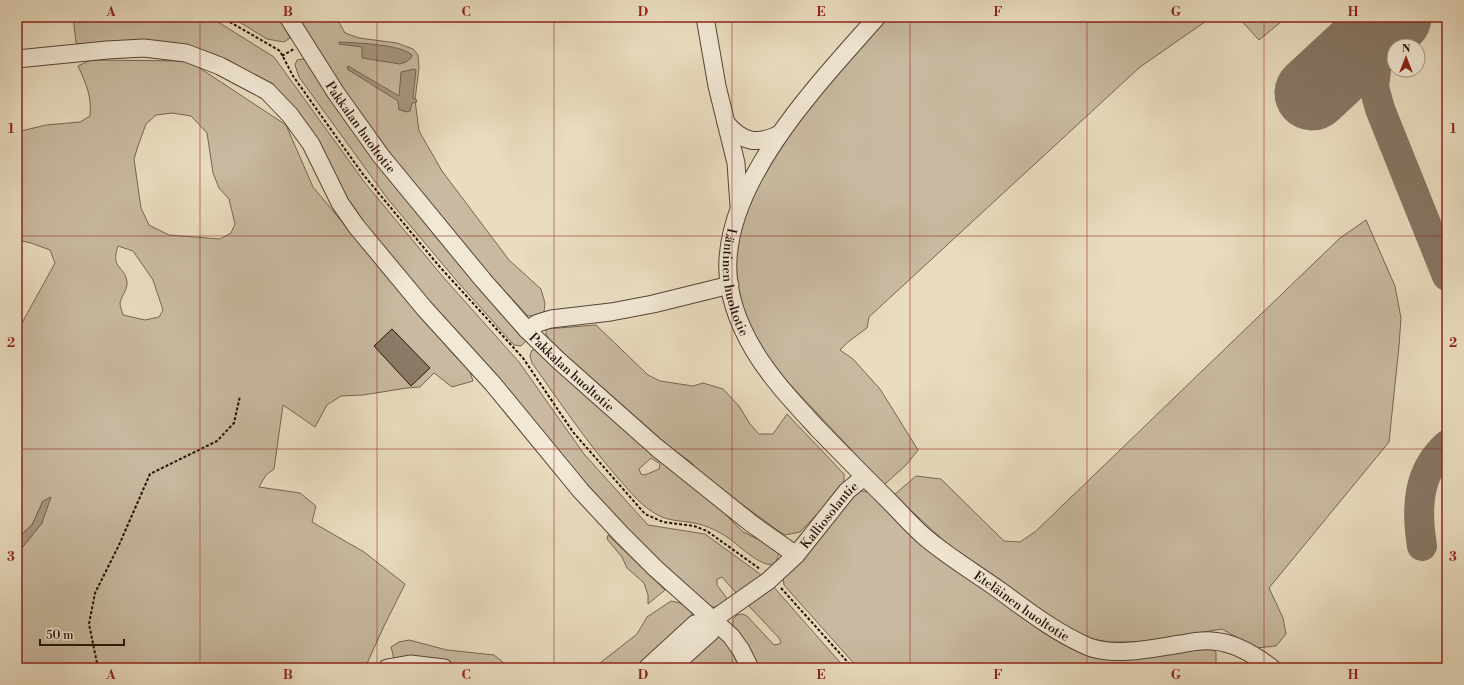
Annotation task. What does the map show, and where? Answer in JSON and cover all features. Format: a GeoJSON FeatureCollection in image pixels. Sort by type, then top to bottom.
{"type":"FeatureCollection","features":[{"type":"Feature","properties":{"kind":"lane","name":"Pakkalan huoltotie"},"geometry":{"type":"LineString","coordinates":[[288,17],[336,93],[380,156],[482,280],[528,330],[558,360],[656,447],[752,524],[796,555]]}},
{"type":"Feature","properties":{"kind":"lane"},"geometry":{"type":"LineString","coordinates":[[705,17],[714,69],[737,168],[740,208]]}},
{"type":"Feature","properties":{"kind":"lane","name":"Läntinen huoltotie"},"geometry":{"type":"LineString","coordinates":[[864,477],[800,409],[773,378],[757,355],[740,322],[732,298],[728,258],[731,240],[740,208],[757,172],[780,134],[801,105],[877,17]]}},
{"type":"Feature","properties":{"kind":"lane"},"geometry":{"type":"LineString","coordinates":[[17,59],[107,50],[144,48],[186,53],[220,66],[267,91],[290,115],[311,144],[340,203],[356,226],[424,308],[493,384],[581,491],[621,534],[655,568],[714,619],[731,636],[741,650],[750,668]]}},
{"type":"Feature","properties":{"kind":"lane"},"geometry":{"type":"LineString","coordinates":[[726,123],[735,133],[743,138],[755,141],[767,140],[780,134]]}},
{"type":"Feature","properties":{"kind":"lane"},"geometry":{"type":"LineString","coordinates":[[528,330],[538,323],[551,319],[611,312],[653,304],[730,285]]}},
{"type":"Feature","properties":{"kind":"lane","name":"Kalliosolantie"},"geometry":{"type":"LineString","coordinates":[[796,555],[847,491],[864,477]]}},
{"type":"Feature","properties":{"kind":"lane","name":"Eteläinen huoltotie"},"geometry":{"type":"LineString","coordinates":[[864,477],[926,537],[1036,617],[1074,640],[1092,648],[1104,651],[1120,651],[1199,641],[1213,641],[1228,644],[1251,654],[1272,668]]}},
{"type":"Feature","properties":{"kind":"lane"},"geometry":{"type":"LineString","coordinates":[[647,668],[695,624],[714,619],[768,581],[796,555]]}},
{"type":"Feature","properties":{"kind":"lane"},"geometry":{"type":"LineString","coordinates":[[671,668],[711,632],[714,619]]}},
{"type":"Feature","properties":{"kind":"lane"},"geometry":{"type":"LineString","coordinates":[[387,668],[410,664],[444,668]]}},
{"type":"Feature","properties":{"kind":"path"},"geometry":{"type":"LineString","coordinates":[[98,668],[89,624],[95,593],[119,545],[150,474],[217,441],[234,424],[240,396]]}},
{"type":"Feature","properties":{"kind":"shaded area"},"geometry":{"type":"Polygon","coordinates":[[[73,17],[210,17],[274,57],[365,183],[444,278],[519,362],[584,454],[648,525],[705,534],[764,577],[739,596],[722,577],[717,579],[717,585],[729,601],[719,607],[711,607],[642,545],[568,464],[446,322],[361,219],[261,81],[232,62],[214,54],[189,46],[77,44],[73,17]]]}},
{"type":"Feature","properties":{"kind":"shaded area"},"geometry":{"type":"Polygon","coordinates":[[[231,17],[279,17],[290,38],[284,42],[267,39],[231,17]]]}},
{"type":"Feature","properties":{"kind":"shaded area"},"geometry":{"type":"Polygon","coordinates":[[[297,17],[336,17],[345,33],[359,38],[397,43],[413,49],[418,55],[419,68],[415,100],[419,131],[442,171],[509,260],[541,289],[545,303],[544,312],[538,315],[528,316],[453,235],[348,96],[297,17]]]}},
{"type":"Feature","properties":{"kind":"shaded area"},"geometry":{"type":"Polygon","coordinates":[[[885,17],[1212,17],[1140,67],[869,317],[867,328],[840,350],[853,359],[880,389],[918,450],[907,464],[884,485],[789,383],[763,351],[749,327],[743,313],[738,289],[736,260],[739,232],[748,205],[760,179],[774,155],[791,131],[885,17]]]}},
{"type":"Feature","properties":{"kind":"shaded area"},"geometry":{"type":"Polygon","coordinates":[[[1238,17],[1287,17],[1259,40],[1238,17]]]}},
{"type":"Feature","properties":{"kind":"shaded area"},"geometry":{"type":"Polygon","coordinates":[[[339,42],[388,46],[406,51],[412,55],[406,62],[400,64],[362,58],[362,47],[339,44],[339,42]]]}},
{"type":"Feature","properties":{"kind":"shaded area"},"geometry":{"type":"Polygon","coordinates":[[[303,59],[308,62],[368,149],[436,237],[527,340],[521,346],[514,345],[456,280],[387,198],[299,77],[295,65],[297,60],[303,59]]]}},
{"type":"Feature","properties":{"kind":"shaded area"},"geometry":{"type":"Polygon","coordinates":[[[91,60],[189,61],[286,125],[313,187],[453,354],[469,369],[473,381],[452,387],[434,373],[420,387],[363,395],[341,396],[327,405],[315,427],[283,405],[274,469],[266,475],[259,487],[300,493],[316,506],[312,522],[364,552],[405,584],[365,668],[17,668],[17,570],[22,556],[21,549],[42,523],[43,501],[32,525],[17,540],[17,332],[55,263],[50,250],[17,240],[17,132],[46,125],[80,122],[90,116],[89,96],[86,84],[78,66],[91,60]],[[172,113],[156,115],[146,124],[138,146],[134,159],[141,208],[149,225],[169,235],[220,239],[231,233],[235,224],[229,199],[219,188],[213,173],[207,133],[191,116],[172,113]],[[118,246],[116,254],[117,263],[124,273],[127,282],[120,303],[123,315],[145,320],[159,317],[163,310],[153,280],[133,251],[118,246]]]}},
{"type":"Feature","properties":{"kind":"shaded area"},"geometry":{"type":"Polygon","coordinates":[[[348,66],[399,96],[401,72],[414,69],[416,70],[413,98],[417,100],[416,103],[412,103],[410,111],[408,112],[399,110],[398,101],[347,69],[348,66]]]}},
{"type":"Feature","properties":{"kind":"shaded area"},"geometry":{"type":"Polygon","coordinates":[[[1366,220],[1395,286],[1401,318],[1389,442],[1269,588],[1283,618],[1286,634],[1276,646],[1256,648],[1222,629],[1142,642],[1109,642],[1081,637],[952,548],[894,495],[916,476],[941,479],[1004,541],[1020,542],[1036,531],[1340,238],[1366,220]]]}},
{"type":"Feature","properties":{"kind":"shaded area"},"geometry":{"type":"Polygon","coordinates":[[[596,325],[648,375],[660,381],[693,386],[703,383],[723,389],[739,406],[750,424],[759,434],[773,434],[787,414],[844,474],[844,482],[838,492],[800,532],[785,535],[780,532],[699,473],[692,463],[670,447],[550,341],[546,334],[546,329],[596,325]]]}},
{"type":"Feature","properties":{"kind":"shaded area"},"geometry":{"type":"Polygon","coordinates":[[[532,350],[535,350],[542,355],[709,498],[743,532],[776,548],[779,553],[776,562],[766,564],[759,561],[730,539],[713,529],[699,524],[662,517],[655,514],[643,505],[617,477],[584,435],[532,363],[530,356],[532,350]],[[651,458],[639,469],[641,474],[645,475],[659,469],[660,464],[651,458]]]}},
{"type":"Feature","properties":{"kind":"shaded area"},"geometry":{"type":"Polygon","coordinates":[[[860,491],[871,492],[1082,653],[1211,648],[1216,652],[1216,668],[858,668],[784,585],[783,579],[784,573],[850,496],[860,491]]]}},
{"type":"Feature","properties":{"kind":"shaded area"},"geometry":{"type":"Polygon","coordinates":[[[51,497],[42,523],[21,549],[22,556],[17,570],[17,541],[32,525],[43,501],[51,497]]]}},
{"type":"Feature","properties":{"kind":"shaded area"},"geometry":{"type":"Polygon","coordinates":[[[608,535],[665,590],[648,604],[648,595],[644,583],[627,568],[622,557],[607,539],[608,535]]]}},
{"type":"Feature","properties":{"kind":"shaded area"},"geometry":{"type":"Polygon","coordinates":[[[772,585],[845,668],[757,668],[733,627],[733,619],[737,615],[742,614],[747,616],[774,645],[779,644],[781,642],[779,638],[749,606],[749,602],[772,585]]]}},
{"type":"Feature","properties":{"kind":"shaded area"},"geometry":{"type":"Polygon","coordinates":[[[671,601],[680,603],[690,610],[692,615],[689,621],[639,668],[592,668],[637,634],[647,617],[671,601]]]}},
{"type":"Feature","properties":{"kind":"shaded area"},"geometry":{"type":"Polygon","coordinates":[[[718,633],[728,644],[740,668],[676,668],[718,633]]]}},
{"type":"Feature","properties":{"kind":"shaded area"},"geometry":{"type":"Polygon","coordinates":[[[409,640],[447,650],[494,655],[508,666],[531,664],[545,665],[548,668],[462,668],[394,659],[391,647],[399,642],[409,640]]]}},
{"type":"Feature","properties":{"kind":"building"},"geometry":{"type":"Polygon","coordinates":[[[392,329],[430,368],[411,386],[374,346],[392,329]]]}},
{"type":"Feature","properties":{"kind":"taxiway"},"geometry":{"type":"LineString","coordinates":[[1396,17],[1379,45],[1374,87],[1380,109],[1447,276]]}},
{"type":"Feature","properties":{"kind":"taxiway"},"geometry":{"type":"LineString","coordinates":[[1422,546],[1419,505],[1424,479],[1437,456],[1447,445]]}},
{"type":"Feature","properties":{"kind":"runway"},"geometry":{"type":"LineString","coordinates":[[1312,93],[1394,17]]}}]}
